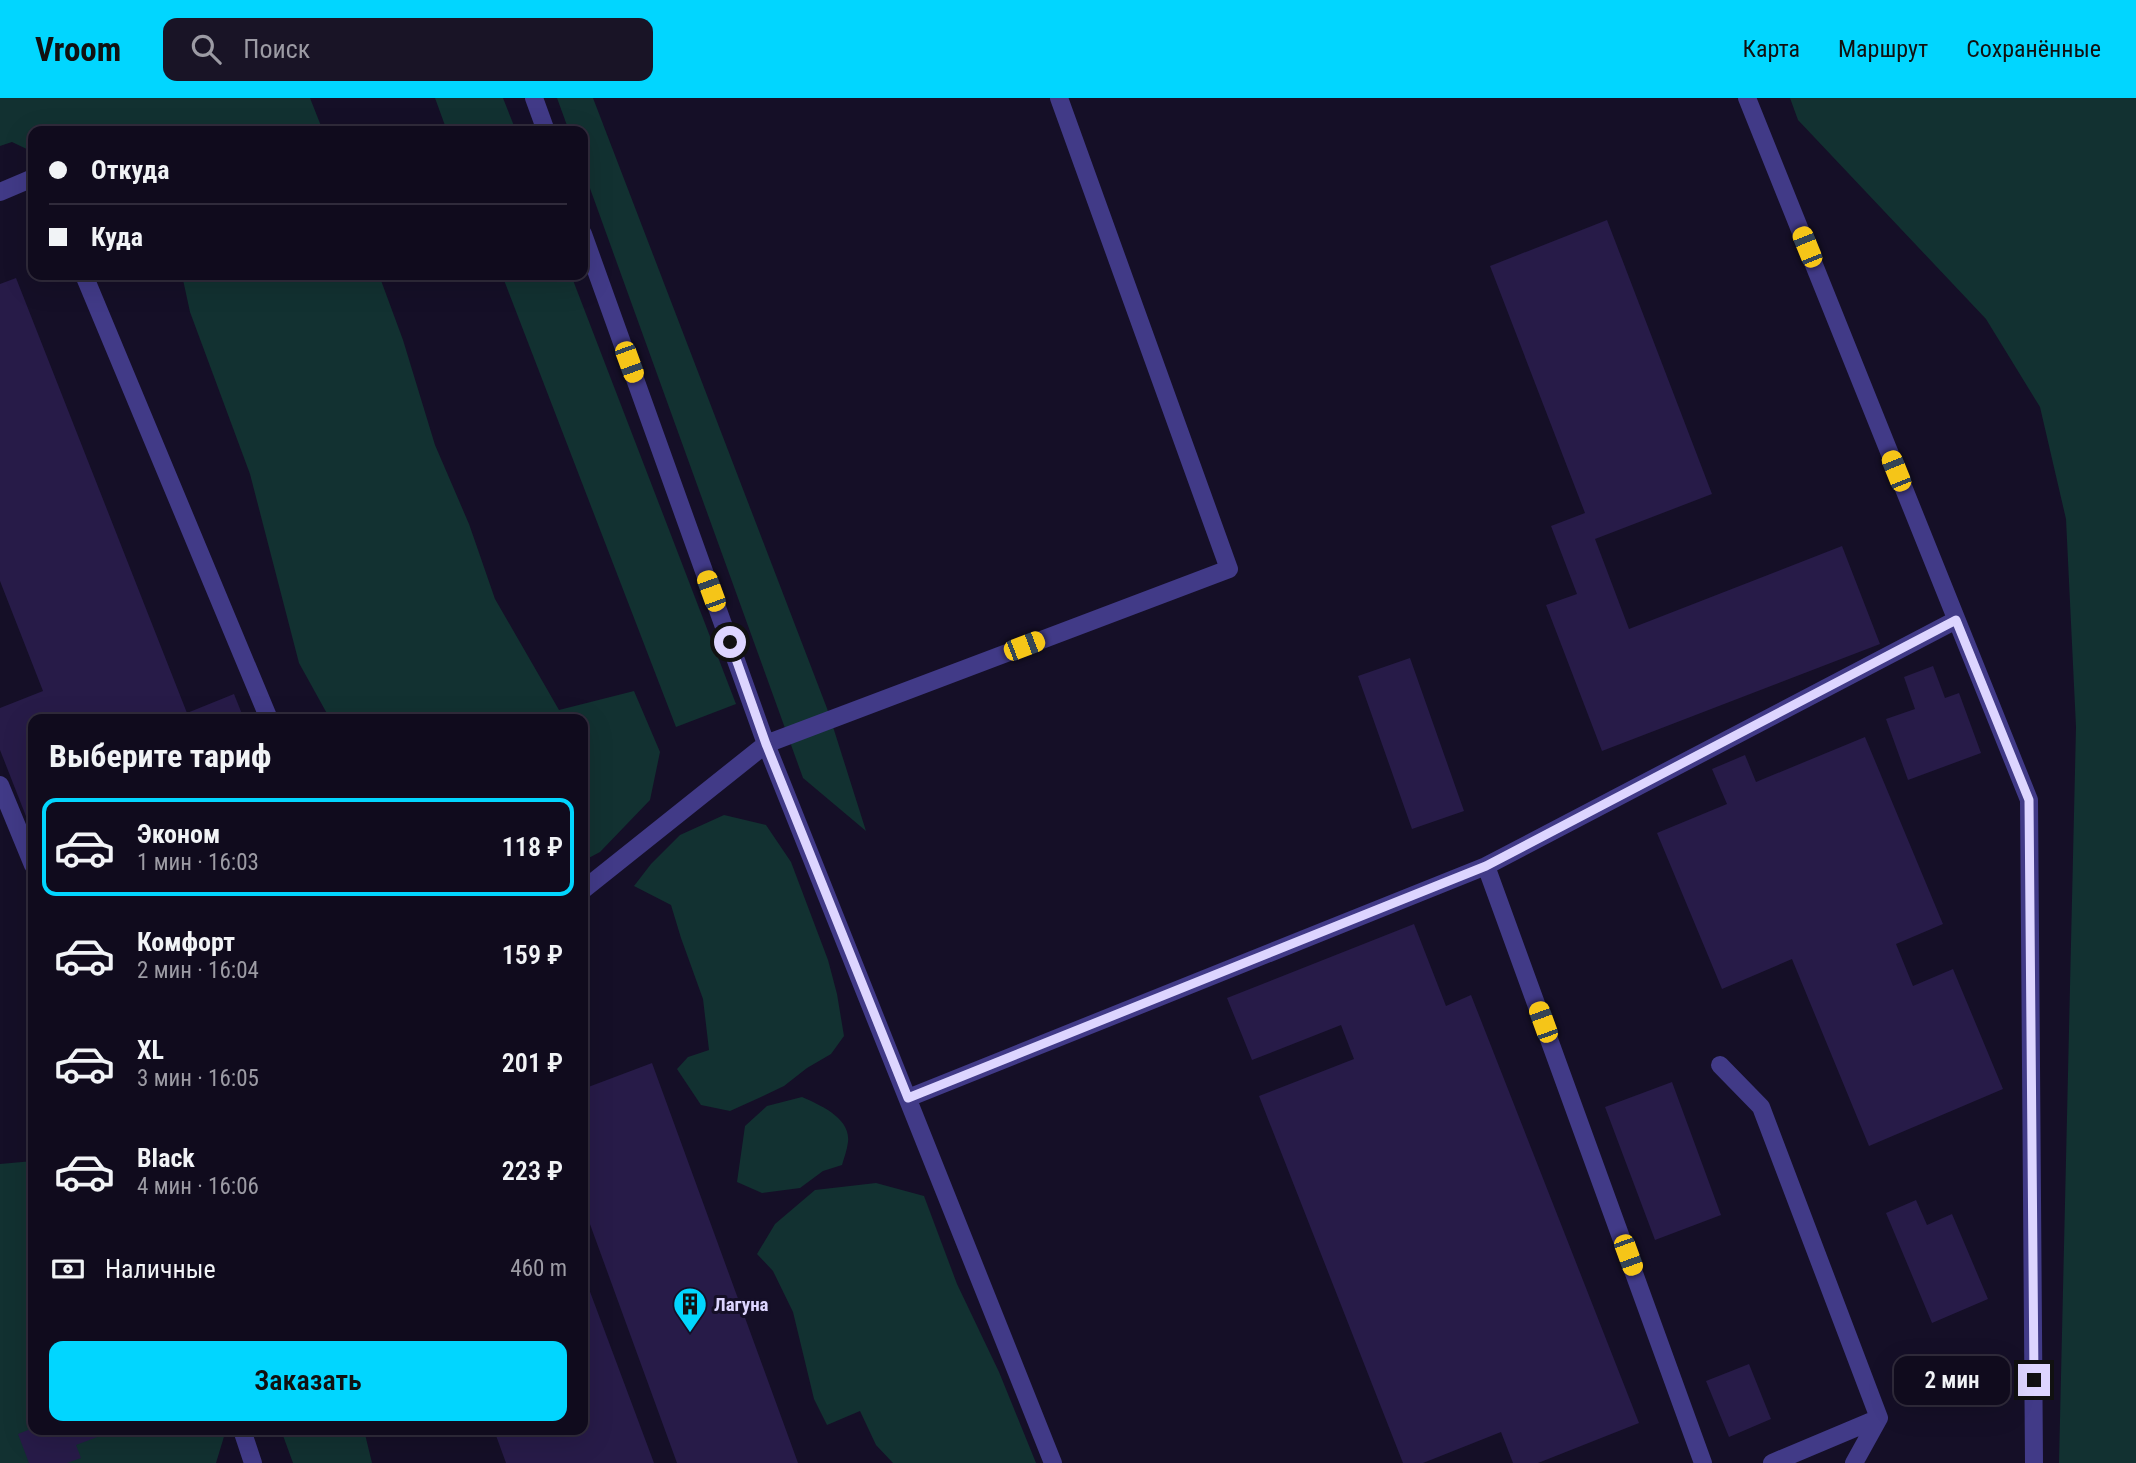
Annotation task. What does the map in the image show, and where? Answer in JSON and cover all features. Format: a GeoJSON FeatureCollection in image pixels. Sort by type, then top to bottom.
{"type":"FeatureCollection","features":[{"type":"Feature","properties":{"kind":"lane"},"geometry":{"type":"LineString","coordinates":[[534,98],[544,126]]}},
{"type":"Feature","properties":{"kind":"lane"},"geometry":{"type":"LineString","coordinates":[[588,886],[766,744],[1230,569],[1059,98]]}},
{"type":"Feature","properties":{"kind":"lane"},"geometry":{"type":"LineString","coordinates":[[1747,98],[2029,800],[2034,1463]]}},
{"type":"Feature","properties":{"kind":"lane"},"geometry":{"type":"LineString","coordinates":[[0,192],[28,180]]}},
{"type":"Feature","properties":{"kind":"lane"},"geometry":{"type":"LineString","coordinates":[[588,248],[766,744],[1053,1463]]}},
{"type":"Feature","properties":{"kind":"lane"},"geometry":{"type":"LineString","coordinates":[[85,280],[267,714]]}},
{"type":"Feature","properties":{"kind":"lane"},"geometry":{"type":"LineString","coordinates":[[908,1098],[1486,866],[1956,620]]}},
{"type":"Feature","properties":{"kind":"lane"},"geometry":{"type":"LineString","coordinates":[[0,785],[28,853]]}},
{"type":"Feature","properties":{"kind":"lane"},"geometry":{"type":"LineString","coordinates":[[1486,866],[1703,1463]]}},
{"type":"Feature","properties":{"kind":"lane"},"geometry":{"type":"LineString","coordinates":[[1720,1065],[1761,1107],[1879,1418],[1854,1463]]}},
{"type":"Feature","properties":{"kind":"lane"},"geometry":{"type":"LineString","coordinates":[[1772,1463],[1879,1418]]}},
{"type":"Feature","properties":{"kind":"lane"},"geometry":{"type":"LineString","coordinates":[[244,1435],[253,1463]]}},
{"type":"Feature","properties":{"kind":"green space"},"geometry":{"type":"Polygon","coordinates":[[[0,98],[310,98],[321,126],[28,126],[28,150],[12,142],[0,146],[0,98]]]}},
{"type":"Feature","properties":{"kind":"green space"},"geometry":{"type":"Polygon","coordinates":[[[435,98],[503,98],[514,126],[445,126],[435,98]]]}},
{"type":"Feature","properties":{"kind":"green space"},"geometry":{"type":"Polygon","coordinates":[[[557,98],[593,98],[828,711],[866,831],[803,778],[588,183],[588,126],[567,126],[557,98]]]}},
{"type":"Feature","properties":{"kind":"green space"},"geometry":{"type":"Polygon","coordinates":[[[1790,98],[2136,98],[2136,1463],[2059,1463],[2076,727],[2066,519],[2040,407],[1986,319],[1798,120],[1790,98]]]}},
{"type":"Feature","properties":{"kind":"green space"},"geometry":{"type":"Polygon","coordinates":[[[183,280],[381,280],[403,340],[435,445],[469,524],[495,599],[559,710],[634,691],[660,752],[650,800],[600,852],[588,858],[588,714],[327,714],[299,663],[250,474],[190,312],[183,280]]]}},
{"type":"Feature","properties":{"kind":"green space"},"geometry":{"type":"Polygon","coordinates":[[[504,280],[573,280],[736,704],[676,727],[504,280]]]}},
{"type":"Feature","properties":{"kind":"green space"},"geometry":{"type":"Polygon","coordinates":[[[724,815],[766,825],[791,862],[828,960],[844,1036],[831,1054],[784,1086],[730,1111],[701,1105],[677,1069],[688,1057],[709,1050],[703,999],[671,905],[634,886],[651,864],[680,835],[724,815]]]}},
{"type":"Feature","properties":{"kind":"green space"},"geometry":{"type":"Polygon","coordinates":[[[802,1097],[833,1113],[845,1126],[848,1142],[842,1165],[823,1171],[800,1188],[762,1193],[737,1182],[745,1126],[767,1106],[802,1097]]]}},
{"type":"Feature","properties":{"kind":"green space"},"geometry":{"type":"Polygon","coordinates":[[[28,1161],[28,1435],[224,1435],[216,1463],[0,1463],[0,1164],[28,1161]]]}},
{"type":"Feature","properties":{"kind":"green space"},"geometry":{"type":"Polygon","coordinates":[[[876,1183],[924,1196],[957,1284],[999,1372],[1036,1463],[893,1463],[876,1445],[860,1411],[827,1425],[814,1399],[793,1312],[773,1271],[757,1254],[775,1224],[815,1190],[876,1183]]]}},
{"type":"Feature","properties":{"kind":"green space"},"geometry":{"type":"Polygon","coordinates":[[[283,1435],[365,1435],[372,1463],[293,1463],[283,1435]]]}},
{"type":"Feature","properties":{"kind":"building"},"geometry":{"type":"Polygon","coordinates":[[[1607,220],[1712,494],[1595,539],[1629,629],[1842,546],[1880,644],[1602,751],[1546,605],[1577,594],[1551,526],[1585,513],[1490,266],[1607,220]]]}},
{"type":"Feature","properties":{"kind":"building"},"geometry":{"type":"Polygon","coordinates":[[[16,278],[187,713],[234,694],[242,714],[28,714],[28,821],[0,750],[0,708],[43,691],[0,581],[0,284],[16,278]]]}},
{"type":"Feature","properties":{"kind":"building"},"geometry":{"type":"Polygon","coordinates":[[[1410,658],[1464,811],[1412,829],[1358,676],[1410,658]]]}},
{"type":"Feature","properties":{"kind":"building"},"geometry":{"type":"Polygon","coordinates":[[[1933,666],[1945,698],[1959,693],[1981,753],[1908,780],[1886,719],[1915,709],[1904,677],[1933,666]]]}},
{"type":"Feature","properties":{"kind":"building"},"geometry":{"type":"Polygon","coordinates":[[[1865,737],[1943,924],[1896,944],[1913,986],[1953,969],[2003,1089],[1869,1146],[1792,959],[1722,989],[1657,833],[1727,804],[1712,769],[1745,755],[1756,782],[1865,737]]]}},
{"type":"Feature","properties":{"kind":"building"},"geometry":{"type":"Polygon","coordinates":[[[1414,924],[1446,1006],[1471,995],[1639,1423],[1538,1463],[1513,1463],[1501,1432],[1423,1463],[1403,1463],[1259,1096],[1354,1059],[1341,1025],[1252,1060],[1227,998],[1414,924]]]}},
{"type":"Feature","properties":{"kind":"building","name":"Лагуна"},"geometry":{"type":"Polygon","coordinates":[[[652,1063],[798,1463],[677,1463],[588,1219],[588,1087],[652,1063]]]}},
{"type":"Feature","properties":{"kind":"building"},"geometry":{"type":"Polygon","coordinates":[[[1672,1082],[1721,1215],[1655,1240],[1605,1107],[1672,1082]]]}},
{"type":"Feature","properties":{"kind":"building"},"geometry":{"type":"Polygon","coordinates":[[[1916,1200],[1927,1225],[1952,1214],[1988,1299],[1932,1323],[1886,1213],[1916,1200]]]}},
{"type":"Feature","properties":{"kind":"building"},"geometry":{"type":"Polygon","coordinates":[[[588,1286],[654,1463],[506,1463],[496,1435],[588,1435],[588,1286]]]}},
{"type":"Feature","properties":{"kind":"building"},"geometry":{"type":"Polygon","coordinates":[[[1749,1364],[1771,1419],[1729,1437],[1706,1381],[1749,1364]]]}},
{"type":"Feature","properties":{"kind":"building"},"geometry":{"type":"Polygon","coordinates":[[[28,1430],[28,1435],[103,1435],[76,1445],[81,1458],[67,1463],[29,1463],[18,1434],[28,1430]]]}},
{"type":"Feature","properties":{"kind":"place","name":"Лагуна"},"geometry":{"type":"Point","coordinates":[690,1334]}},
{"type":"Feature","properties":{"kind":"route"},"geometry":{"type":"LineString","coordinates":[[730,642],[766,744],[908,1098],[1486,866],[1956,620],[2029,800],[2034,1380]]}}]}
